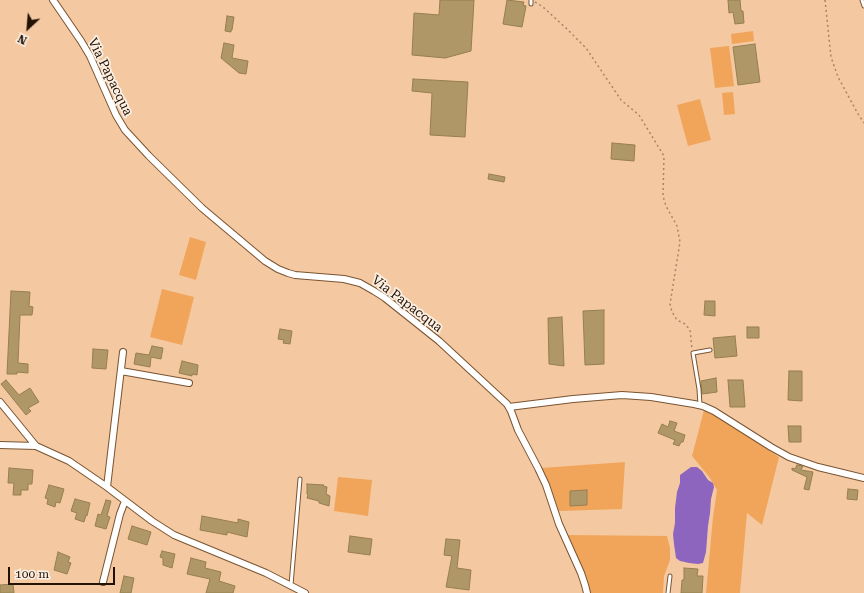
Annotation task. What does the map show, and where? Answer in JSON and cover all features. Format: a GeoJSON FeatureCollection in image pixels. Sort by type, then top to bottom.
{"type":"FeatureCollection","features":[{"type":"Feature","properties":{"kind":"street","name":"Via Papacqua"},"geometry":{"type":"LineString","coordinates":[[53,0],[88,51],[116,116],[125,130],[202,208],[263,259],[278,269],[295,275],[344,279],[360,283],[374,291],[438,341],[502,398],[509,407],[518,430],[546,485],[559,524],[581,573],[587,593]]}},
{"type":"Feature","properties":{"kind":"street"},"geometry":{"type":"LineString","coordinates":[[107,487],[123,352]]}},
{"type":"Feature","properties":{"kind":"street"},"geometry":{"type":"LineString","coordinates":[[120,371],[189,383]]}},
{"type":"Feature","properties":{"kind":"street"},"geometry":{"type":"LineString","coordinates":[[509,407],[622,395],[658,398],[700,405],[720,414],[786,455],[802,462],[864,478]]}},
{"type":"Feature","properties":{"kind":"street"},"geometry":{"type":"LineString","coordinates":[[0,402],[36,446]]}},
{"type":"Feature","properties":{"kind":"street"},"geometry":{"type":"LineString","coordinates":[[0,446],[36,446],[69,461],[152,521],[174,535],[266,573],[305,593]]}},
{"type":"Feature","properties":{"kind":"street"},"geometry":{"type":"LineString","coordinates":[[102,582],[120,514],[125,501]]}},
{"type":"Feature","properties":{"kind":"lane"},"geometry":{"type":"LineString","coordinates":[[862,0],[864,6]]}},
{"type":"Feature","properties":{"kind":"lane"},"geometry":{"type":"LineString","coordinates":[[700,405],[693,353],[710,350]]}},
{"type":"Feature","properties":{"kind":"lane"},"geometry":{"type":"LineString","coordinates":[[292,585],[300,480]]}},
{"type":"Feature","properties":{"kind":"lane"},"geometry":{"type":"LineString","coordinates":[[668,593],[670,576]]}},
{"type":"Feature","properties":{"kind":"path"},"geometry":{"type":"LineString","coordinates":[[825,0],[831,57],[838,77],[864,123]]}},
{"type":"Feature","properties":{"kind":"path"},"geometry":{"type":"LineString","coordinates":[[531,1],[543,7],[586,48],[621,100],[639,115],[664,156],[663,196],[666,206],[677,226],[680,242],[670,304],[672,312],[677,320],[685,324],[690,330],[693,353]]}},
{"type":"Feature","properties":{"kind":"shaded area"},"geometry":{"type":"Polygon","coordinates":[[[753,31],[754,41],[732,44],[731,34],[753,31]]]}},
{"type":"Feature","properties":{"kind":"shaded area"},"geometry":{"type":"Polygon","coordinates":[[[729,46],[734,86],[715,88],[710,48],[729,46]]]}},
{"type":"Feature","properties":{"kind":"shaded area"},"geometry":{"type":"Polygon","coordinates":[[[733,92],[735,114],[724,115],[722,93],[733,92]]]}},
{"type":"Feature","properties":{"kind":"shaded area"},"geometry":{"type":"Polygon","coordinates":[[[700,99],[711,140],[688,146],[677,105],[700,99]]]}},
{"type":"Feature","properties":{"kind":"shaded area"},"geometry":{"type":"Polygon","coordinates":[[[190,237],[206,242],[196,280],[179,275],[190,237]]]}},
{"type":"Feature","properties":{"kind":"shaded area"},"geometry":{"type":"Polygon","coordinates":[[[162,289],[194,297],[182,345],[150,337],[162,289]]]}},
{"type":"Feature","properties":{"kind":"shaded area"},"geometry":{"type":"Polygon","coordinates":[[[704,410],[723,419],[779,457],[762,525],[747,513],[740,593],[706,593],[717,490],[710,478],[692,456],[704,410]]]}},
{"type":"Feature","properties":{"kind":"shaded area"},"geometry":{"type":"Polygon","coordinates":[[[625,462],[622,509],[559,511],[541,468],[625,462]]]}},
{"type":"Feature","properties":{"kind":"shaded area"},"geometry":{"type":"Polygon","coordinates":[[[691,467],[697,467],[702,471],[708,480],[713,483],[714,487],[711,499],[706,552],[703,563],[698,564],[680,561],[676,558],[673,534],[680,475],[691,467]]]}},
{"type":"Feature","properties":{"kind":"shaded area"},"geometry":{"type":"Polygon","coordinates":[[[338,477],[372,480],[368,516],[334,511],[338,477]]]}},
{"type":"Feature","properties":{"kind":"shaded area"},"geometry":{"type":"Polygon","coordinates":[[[568,535],[667,536],[670,548],[670,560],[664,576],[663,593],[590,593],[586,578],[568,535]]]}},
{"type":"Feature","properties":{"kind":"building"},"geometry":{"type":"Polygon","coordinates":[[[440,0],[474,0],[471,51],[445,58],[412,55],[414,13],[439,15],[440,0]]]}},
{"type":"Feature","properties":{"kind":"building"},"geometry":{"type":"Polygon","coordinates":[[[507,0],[524,2],[523,5],[526,6],[522,27],[503,24],[507,0]]]}},
{"type":"Feature","properties":{"kind":"building"},"geometry":{"type":"Polygon","coordinates":[[[728,0],[740,0],[744,23],[735,24],[733,12],[729,13],[728,0]]]}},
{"type":"Feature","properties":{"kind":"building"},"geometry":{"type":"Polygon","coordinates":[[[227,16],[234,17],[231,32],[225,31],[227,16]]]}},
{"type":"Feature","properties":{"kind":"building"},"geometry":{"type":"Polygon","coordinates":[[[224,43],[234,45],[232,58],[248,61],[246,74],[239,73],[221,58],[224,43]]]}},
{"type":"Feature","properties":{"kind":"building"},"geometry":{"type":"Polygon","coordinates":[[[755,44],[760,82],[738,85],[733,47],[755,44]]]}},
{"type":"Feature","properties":{"kind":"building"},"geometry":{"type":"Polygon","coordinates":[[[413,79],[468,82],[465,137],[430,135],[432,93],[412,91],[413,79]]]}},
{"type":"Feature","properties":{"kind":"building"},"geometry":{"type":"Polygon","coordinates":[[[612,143],[635,145],[634,161],[611,159],[612,143]]]}},
{"type":"Feature","properties":{"kind":"building"},"geometry":{"type":"Polygon","coordinates":[[[489,174],[505,177],[504,182],[488,179],[489,174]]]}},
{"type":"Feature","properties":{"kind":"building"},"geometry":{"type":"Polygon","coordinates":[[[11,291],[30,292],[29,306],[33,307],[32,315],[20,315],[18,363],[28,364],[28,373],[17,372],[17,374],[7,374],[11,291]]]}},
{"type":"Feature","properties":{"kind":"building"},"geometry":{"type":"Polygon","coordinates":[[[705,301],[715,301],[715,316],[704,315],[705,301]]]}},
{"type":"Feature","properties":{"kind":"building"},"geometry":{"type":"Polygon","coordinates":[[[604,310],[604,364],[585,365],[583,311],[604,310]]]}},
{"type":"Feature","properties":{"kind":"building"},"geometry":{"type":"Polygon","coordinates":[[[562,317],[564,366],[549,364],[548,318],[562,317]]]}},
{"type":"Feature","properties":{"kind":"building"},"geometry":{"type":"Polygon","coordinates":[[[747,327],[759,327],[759,338],[747,338],[747,327]]]}},
{"type":"Feature","properties":{"kind":"building"},"geometry":{"type":"Polygon","coordinates":[[[280,329],[292,331],[290,344],[283,343],[284,340],[278,339],[280,329]]]}},
{"type":"Feature","properties":{"kind":"building"},"geometry":{"type":"Polygon","coordinates":[[[735,336],[737,356],[715,358],[713,338],[735,336]]]}},
{"type":"Feature","properties":{"kind":"building"},"geometry":{"type":"Polygon","coordinates":[[[152,346],[163,348],[161,359],[151,357],[150,367],[134,364],[136,353],[149,355],[152,346]]]}},
{"type":"Feature","properties":{"kind":"building"},"geometry":{"type":"Polygon","coordinates":[[[93,349],[108,350],[106,369],[92,368],[93,349]]]}},
{"type":"Feature","properties":{"kind":"building"},"geometry":{"type":"Polygon","coordinates":[[[182,361],[198,365],[197,375],[192,374],[192,376],[179,373],[182,361]]]}},
{"type":"Feature","properties":{"kind":"building"},"geometry":{"type":"Polygon","coordinates":[[[789,371],[802,371],[802,401],[788,400],[789,371]]]}},
{"type":"Feature","properties":{"kind":"building"},"geometry":{"type":"Polygon","coordinates":[[[716,378],[717,392],[702,394],[701,381],[716,378]]]}},
{"type":"Feature","properties":{"kind":"building"},"geometry":{"type":"Polygon","coordinates":[[[6,380],[19,395],[30,388],[39,402],[28,408],[31,411],[26,415],[1,384],[6,380]]]}},
{"type":"Feature","properties":{"kind":"building"},"geometry":{"type":"Polygon","coordinates":[[[728,380],[743,380],[745,407],[730,407],[728,380]]]}},
{"type":"Feature","properties":{"kind":"building"},"geometry":{"type":"Polygon","coordinates":[[[670,421],[677,423],[674,431],[685,435],[683,442],[681,442],[679,446],[673,444],[675,440],[658,433],[662,424],[668,427],[670,421]]]}},
{"type":"Feature","properties":{"kind":"building"},"geometry":{"type":"Polygon","coordinates":[[[788,426],[801,426],[801,442],[789,442],[788,426]]]}},
{"type":"Feature","properties":{"kind":"building"},"geometry":{"type":"Polygon","coordinates":[[[797,465],[803,466],[801,470],[813,472],[809,490],[804,489],[807,477],[792,470],[792,468],[795,469],[797,465]]]}},
{"type":"Feature","properties":{"kind":"building"},"geometry":{"type":"Polygon","coordinates":[[[9,468],[33,470],[32,484],[28,484],[28,490],[21,490],[21,495],[13,495],[14,483],[8,483],[9,468]]]}},
{"type":"Feature","properties":{"kind":"building"},"geometry":{"type":"Polygon","coordinates":[[[307,484],[324,485],[323,486],[327,487],[326,494],[330,496],[329,506],[319,503],[319,501],[307,498],[307,484]]]}},
{"type":"Feature","properties":{"kind":"building"},"geometry":{"type":"Polygon","coordinates":[[[49,485],[64,489],[60,503],[56,502],[55,507],[47,504],[48,499],[45,498],[49,485]]]}},
{"type":"Feature","properties":{"kind":"building"},"geometry":{"type":"Polygon","coordinates":[[[848,489],[858,490],[857,500],[847,499],[848,489]]]}},
{"type":"Feature","properties":{"kind":"building"},"geometry":{"type":"Polygon","coordinates":[[[587,490],[587,505],[570,506],[570,491],[587,490]]]}},
{"type":"Feature","properties":{"kind":"building"},"geometry":{"type":"Polygon","coordinates":[[[75,499],[90,503],[84,522],[75,519],[77,513],[71,511],[75,499]]]}},
{"type":"Feature","properties":{"kind":"building"},"geometry":{"type":"Polygon","coordinates":[[[106,500],[111,501],[107,516],[110,517],[106,529],[95,526],[98,514],[101,515],[106,500]]]}},
{"type":"Feature","properties":{"kind":"building"},"geometry":{"type":"Polygon","coordinates":[[[202,516],[238,523],[238,519],[249,522],[247,537],[227,532],[227,535],[200,530],[202,516]]]}},
{"type":"Feature","properties":{"kind":"building"},"geometry":{"type":"Polygon","coordinates":[[[132,526],[151,532],[147,545],[128,539],[132,526]]]}},
{"type":"Feature","properties":{"kind":"building"},"geometry":{"type":"Polygon","coordinates":[[[350,536],[372,539],[370,555],[348,552],[350,536]]]}},
{"type":"Feature","properties":{"kind":"building"},"geometry":{"type":"Polygon","coordinates":[[[446,539],[460,540],[457,568],[471,570],[469,590],[446,587],[452,556],[444,555],[446,539]]]}},
{"type":"Feature","properties":{"kind":"building"},"geometry":{"type":"Polygon","coordinates":[[[162,551],[175,554],[172,568],[163,565],[163,558],[160,557],[162,551]]]}},
{"type":"Feature","properties":{"kind":"building"},"geometry":{"type":"Polygon","coordinates":[[[58,552],[70,557],[68,562],[71,563],[67,574],[54,570],[58,552]]]}},
{"type":"Feature","properties":{"kind":"building"},"geometry":{"type":"Polygon","coordinates":[[[191,558],[206,562],[205,568],[221,572],[219,581],[235,586],[233,593],[206,593],[210,579],[187,574],[191,558]]]}},
{"type":"Feature","properties":{"kind":"building"},"geometry":{"type":"Polygon","coordinates":[[[684,568],[698,569],[697,576],[703,576],[702,593],[681,593],[682,580],[684,580],[684,568]]]}},
{"type":"Feature","properties":{"kind":"building"},"geometry":{"type":"Polygon","coordinates":[[[124,576],[134,578],[131,593],[120,593],[124,576]]]}},
{"type":"Feature","properties":{"kind":"building"},"geometry":{"type":"Polygon","coordinates":[[[13,584],[14,593],[0,593],[0,585],[13,584]]]}}]}
